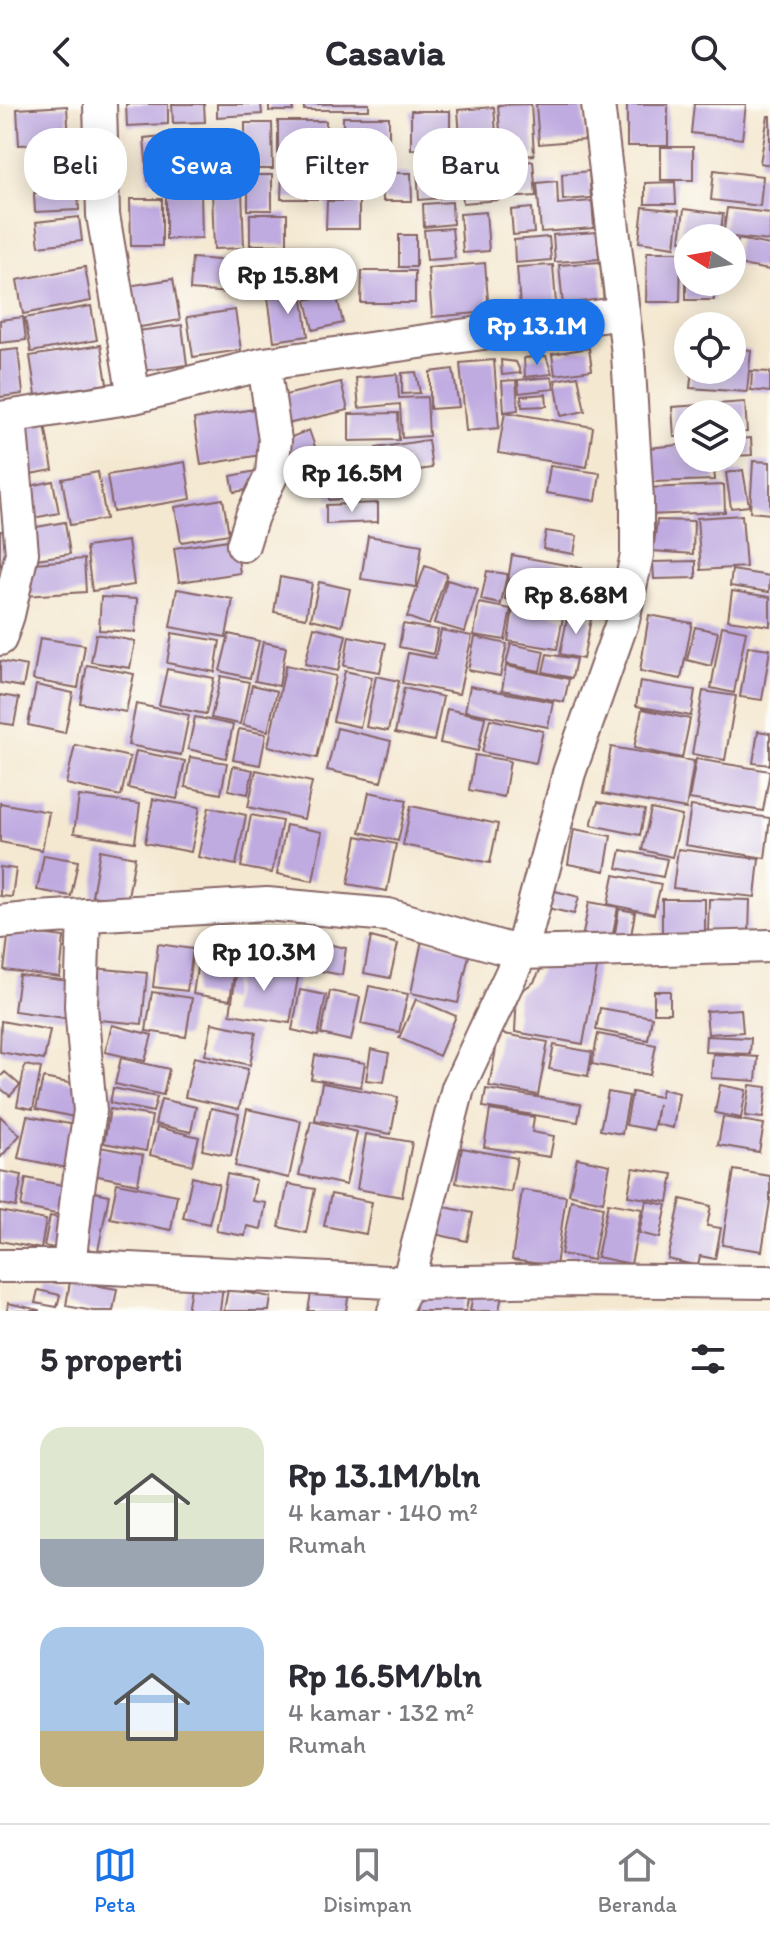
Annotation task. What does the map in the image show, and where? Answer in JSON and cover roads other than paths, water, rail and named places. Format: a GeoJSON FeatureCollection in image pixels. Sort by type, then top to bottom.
{"type":"FeatureCollection","features":[{"type":"Feature","properties":{"kind":"street"},"geometry":{"type":"LineString","coordinates":[[100,104],[103,215],[134,397]]}},
{"type":"Feature","properties":{"kind":"street"},"geometry":{"type":"LineString","coordinates":[[401,1297],[458,1088],[521,953],[569,773],[623,620],[637,555],[637,500],[628,354],[598,104]]}},
{"type":"Feature","properties":{"kind":"street"},"geometry":{"type":"LineString","coordinates":[[0,639],[22,553],[5,418],[134,397],[264,364],[623,313]]}},
{"type":"Feature","properties":{"kind":"street"},"geometry":{"type":"LineString","coordinates":[[243,545],[252,516],[272,474],[275,440],[264,364]]}},
{"type":"Feature","properties":{"kind":"street"},"geometry":{"type":"LineString","coordinates":[[0,922],[267,904],[388,915],[521,953],[770,946]]}},
{"type":"Feature","properties":{"kind":"street"},"geometry":{"type":"LineString","coordinates":[[69,1266],[90,1111],[81,1006],[84,915]]}},
{"type":"Feature","properties":{"kind":"street"},"geometry":{"type":"LineString","coordinates":[[0,1266],[69,1266],[401,1297],[567,1280],[770,1282]]}}]}
